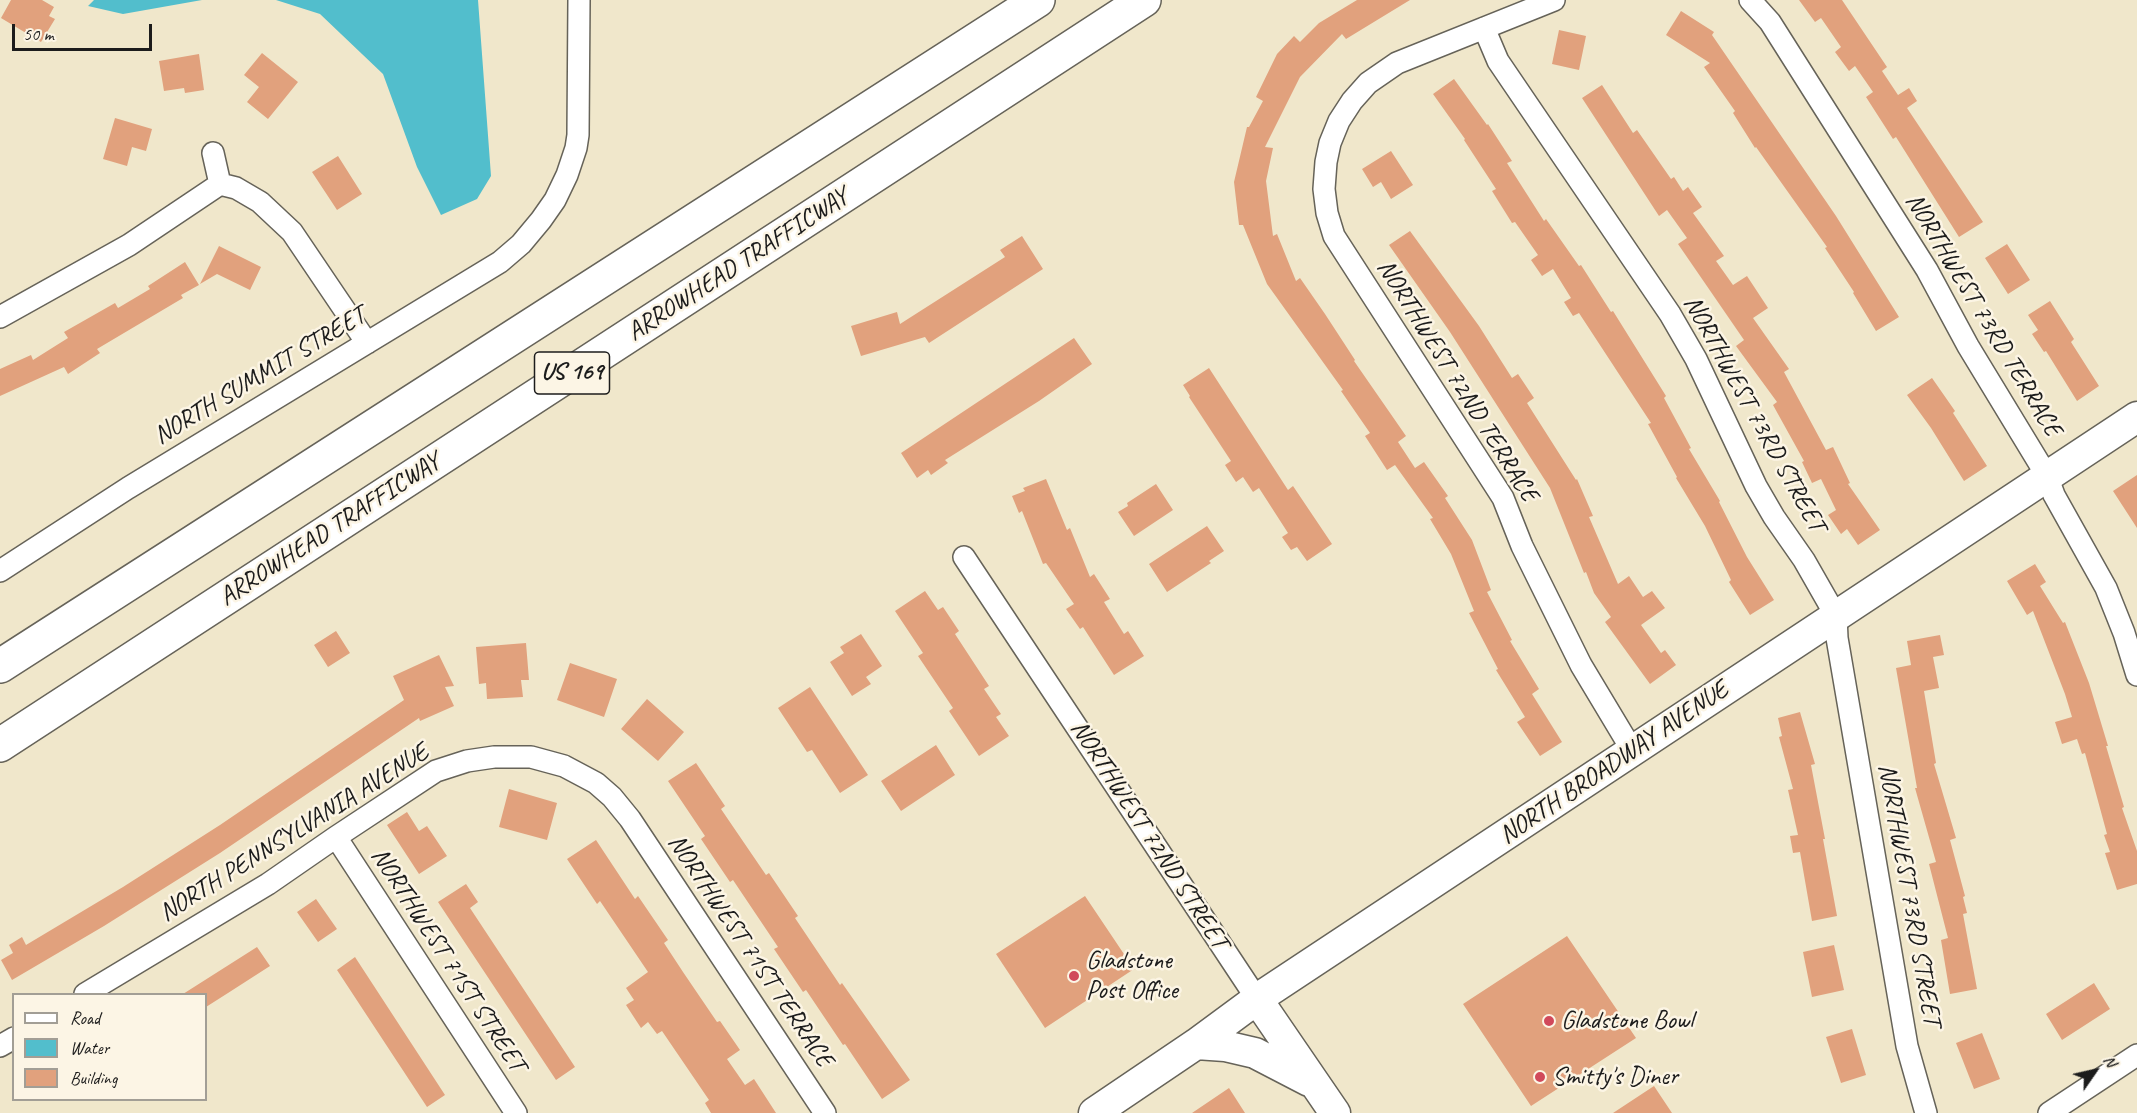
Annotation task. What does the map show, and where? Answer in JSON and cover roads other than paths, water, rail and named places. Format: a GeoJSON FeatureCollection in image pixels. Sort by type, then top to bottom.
{"type":"FeatureCollection","features":[{"type":"Feature","properties":{"kind":"highway","name":"US 169"},"geometry":{"type":"LineString","coordinates":[[0,666],[1038,0]]}},
{"type":"Feature","properties":{"kind":"highway","name":"ARROWHEAD TRAFFICWAY"},"geometry":{"type":"LineString","coordinates":[[0,745],[1144,0]]}},
{"type":"Feature","properties":{"kind":"street","name":"NORTH SUMMIT STREET"},"geometry":{"type":"LineString","coordinates":[[0,571],[128,488],[500,262],[521,244],[555,200],[567,175],[578,135],[579,0]]}},
{"type":"Feature","properties":{"kind":"street"},"geometry":{"type":"LineString","coordinates":[[1484,28],[1554,0]]}},
{"type":"Feature","properties":{"kind":"street","name":"NORTHWEST 73RD TERRACE"},"geometry":{"type":"LineString","coordinates":[[1750,0],[1770,22],[1921,260],[1968,346],[2048,476],[2055,495],[2106,588],[2124,633],[2137,675]]}},
{"type":"Feature","properties":{"kind":"street","name":"NORTHWEST 72ND TERRACE"},"geometry":{"type":"LineString","coordinates":[[1484,28],[1397,63],[1368,83],[1352,100],[1330,142],[1326,162],[1325,201],[1334,236],[1503,498],[1522,546],[1581,665],[1632,750]]}},
{"type":"Feature","properties":{"kind":"street","name":"NORTHWEST 73RD STREET"},"geometry":{"type":"LineString","coordinates":[[1484,28],[1498,61],[1670,314],[1696,359],[1756,486],[1804,560],[1836,616],[1837,638],[1907,1046],[1926,1113]]}},
{"type":"Feature","properties":{"kind":"street"},"geometry":{"type":"LineString","coordinates":[[213,153],[220,184]]}},
{"type":"Feature","properties":{"kind":"street"},"geometry":{"type":"LineString","coordinates":[[0,317],[129,245],[220,184],[236,188],[260,202],[292,232],[367,343]]}},
{"type":"Feature","properties":{"kind":"street","name":"NORTH BROADWAY AVENUE"},"geometry":{"type":"LineString","coordinates":[[1094,1113],[1196,1044],[1257,999],[1413,898],[1632,750],[2137,417]]}},
{"type":"Feature","properties":{"kind":"street","name":"NORTHWEST 72ND STREET"},"geometry":{"type":"LineString","coordinates":[[964,557],[1335,1113]]}},
{"type":"Feature","properties":{"kind":"street","name":"NORTH PENNSYLVANIA AVENUE"},"geometry":{"type":"LineString","coordinates":[[88,993],[268,884],[436,771],[468,761],[494,757],[531,757],[564,766],[596,783],[612,797],[630,819]]}},
{"type":"Feature","properties":{"kind":"street","name":"NORTHWEST 71ST TERRACE"},"geometry":{"type":"LineString","coordinates":[[630,819],[825,1113]]}},
{"type":"Feature","properties":{"kind":"street","name":"NORTHWEST 71ST STREET"},"geometry":{"type":"LineString","coordinates":[[336,837],[516,1113]]}},
{"type":"Feature","properties":{"kind":"street"},"geometry":{"type":"LineString","coordinates":[[1196,1044],[1225,1046],[1255,1053],[1315,1084]]}},
{"type":"Feature","properties":{"kind":"street"},"geometry":{"type":"LineString","coordinates":[[2049,1113],[2137,1054]]}},
{"type":"Feature","properties":{"kind":"water"},"geometry":{"type":"Polygon","coordinates":[[[94,0],[202,0],[123,14],[88,6],[94,0]]]}},
{"type":"Feature","properties":{"kind":"water"},"geometry":{"type":"Polygon","coordinates":[[[276,0],[478,0],[491,176],[477,199],[441,215],[417,167],[383,74],[320,14],[276,0]]]}},
{"type":"Feature","properties":{"kind":"place","name":"Gladstone Post Office"},"geometry":{"type":"Point","coordinates":[1074,976]}},
{"type":"Feature","properties":{"kind":"place","name":"Gladstone Bowl"},"geometry":{"type":"Point","coordinates":[1549,1021]}},
{"type":"Feature","properties":{"kind":"place","name":"Smitty's Diner"},"geometry":{"type":"Point","coordinates":[1540,1077]}}]}
